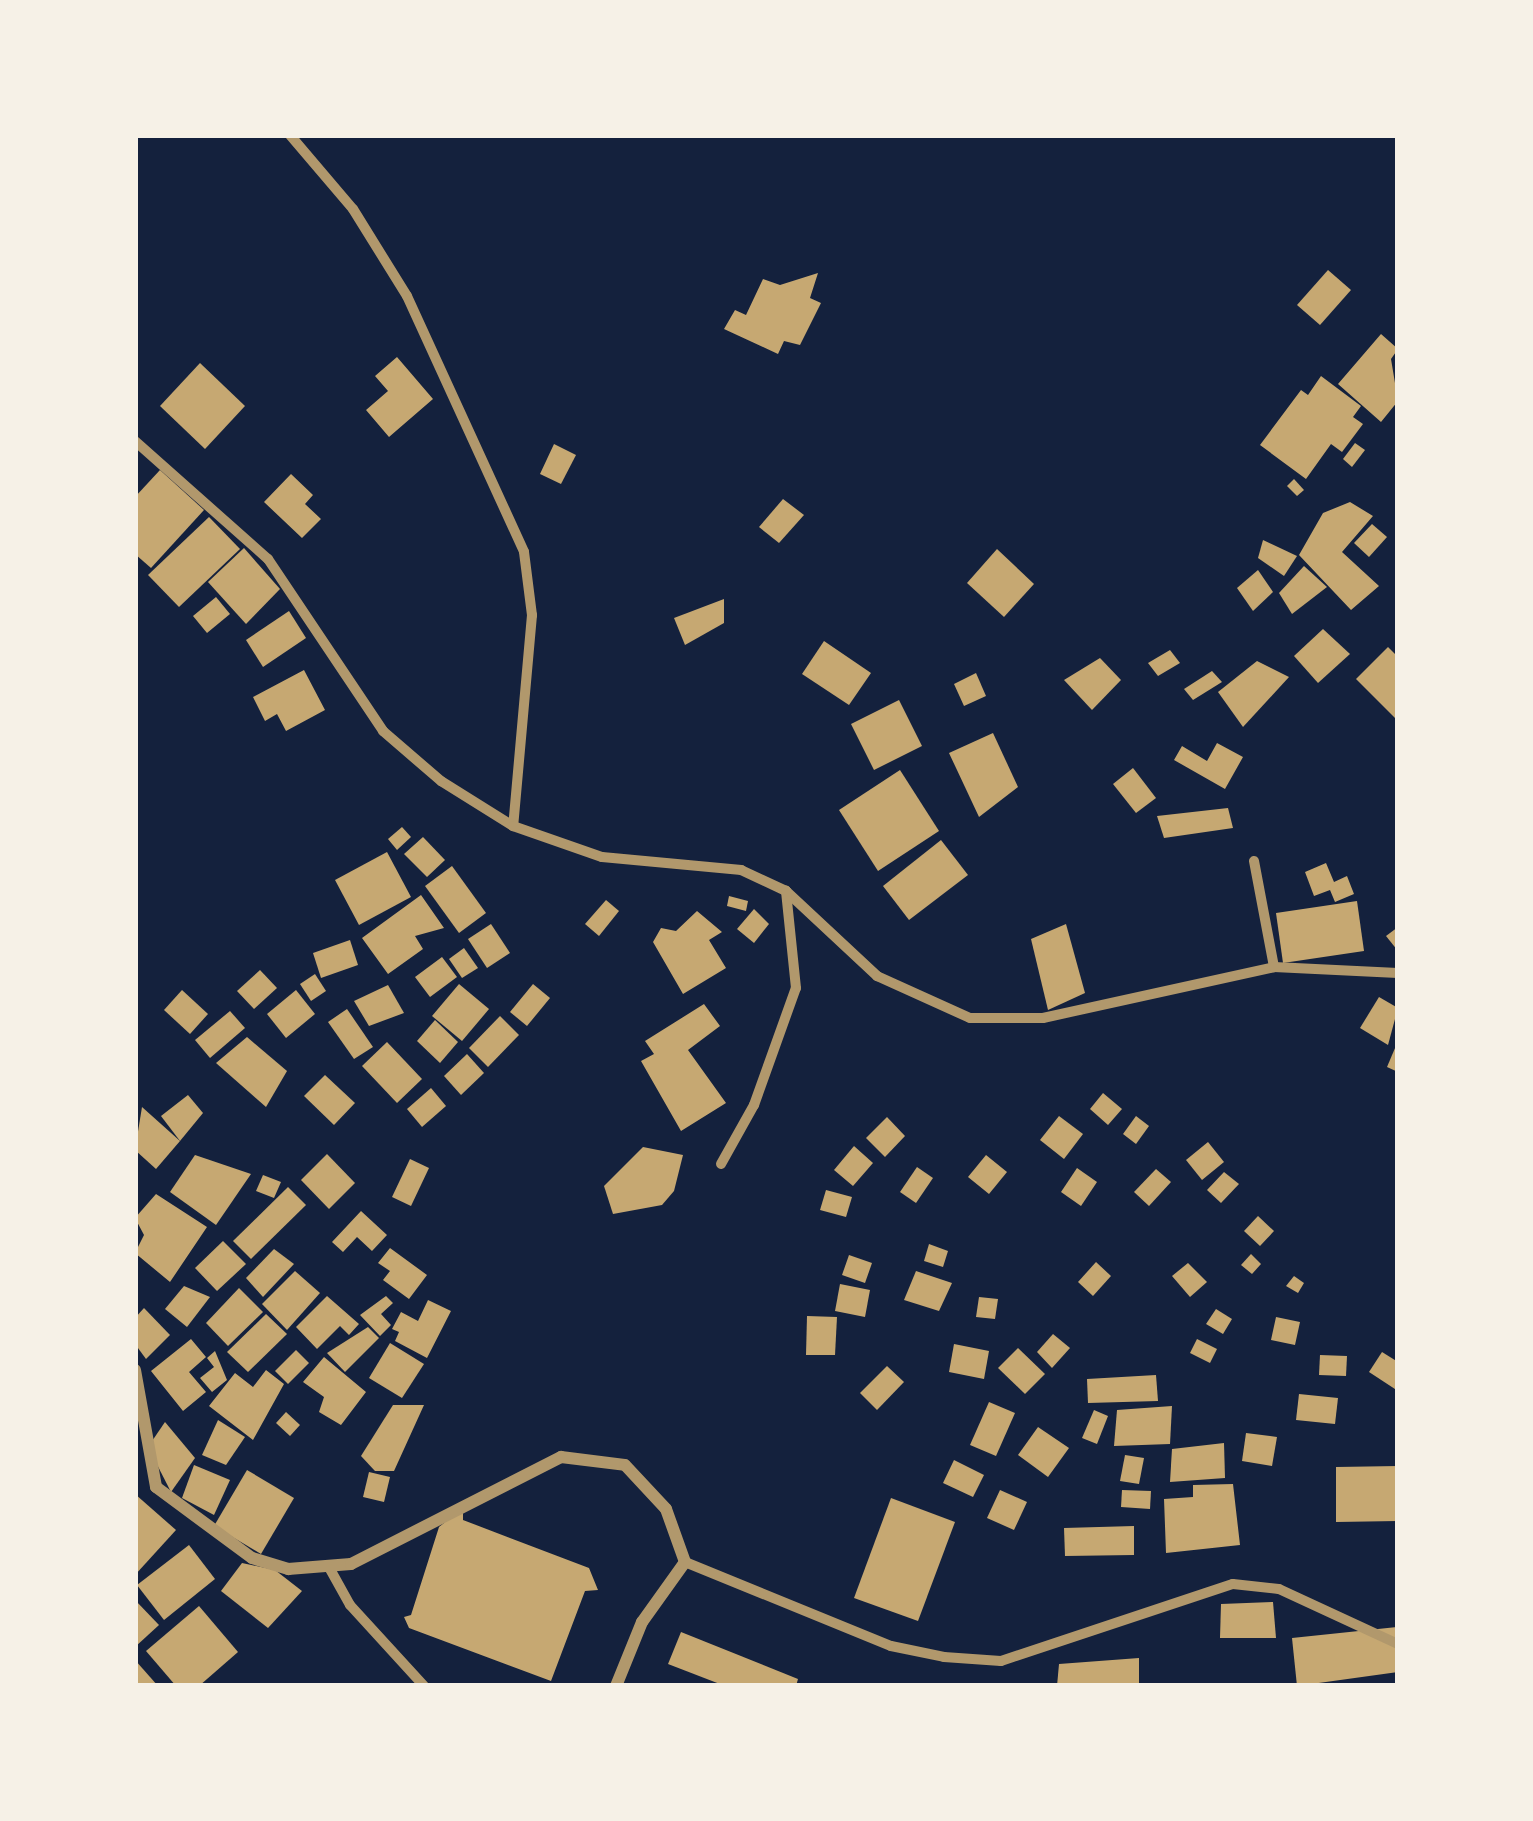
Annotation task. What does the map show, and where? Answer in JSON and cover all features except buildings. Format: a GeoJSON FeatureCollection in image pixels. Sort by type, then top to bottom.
{"type":"FeatureCollection","features":[{"type":"Feature","properties":{"kind":"street"},"geometry":{"type":"LineString","coordinates":[[290,135],[353,209],[407,296],[524,553],[530,662],[513,826]]}},
{"type":"Feature","properties":{"kind":"street"},"geometry":{"type":"LineString","coordinates":[[135,441],[268,559],[382,731],[513,826],[602,857],[741,870],[786,890],[877,976],[970,1018],[1043,1018],[1274,967],[1398,973]]}},
{"type":"Feature","properties":{"kind":"street"},"geometry":{"type":"LineString","coordinates":[[1254,861],[1274,967]]}},
{"type":"Feature","properties":{"kind":"street"},"geometry":{"type":"LineString","coordinates":[[722,1165],[754,1105],[796,988],[786,890]]}},
{"type":"Feature","properties":{"kind":"street"},"geometry":{"type":"LineString","coordinates":[[135,1370],[156,1487],[252,1558],[288,1569],[330,1569],[416,1535],[468,1499],[561,1457],[626,1465],[666,1509],[685,1562],[891,1646],[944,1657],[1001,1660],[1233,1584],[1279,1589],[1398,1644]]}},
{"type":"Feature","properties":{"kind":"street"},"geometry":{"type":"LineString","coordinates":[[616,1686],[642,1622],[685,1562]]}},
{"type":"Feature","properties":{"kind":"street"},"geometry":{"type":"LineString","coordinates":[[330,1569],[350,1605],[424,1686]]}}]}
